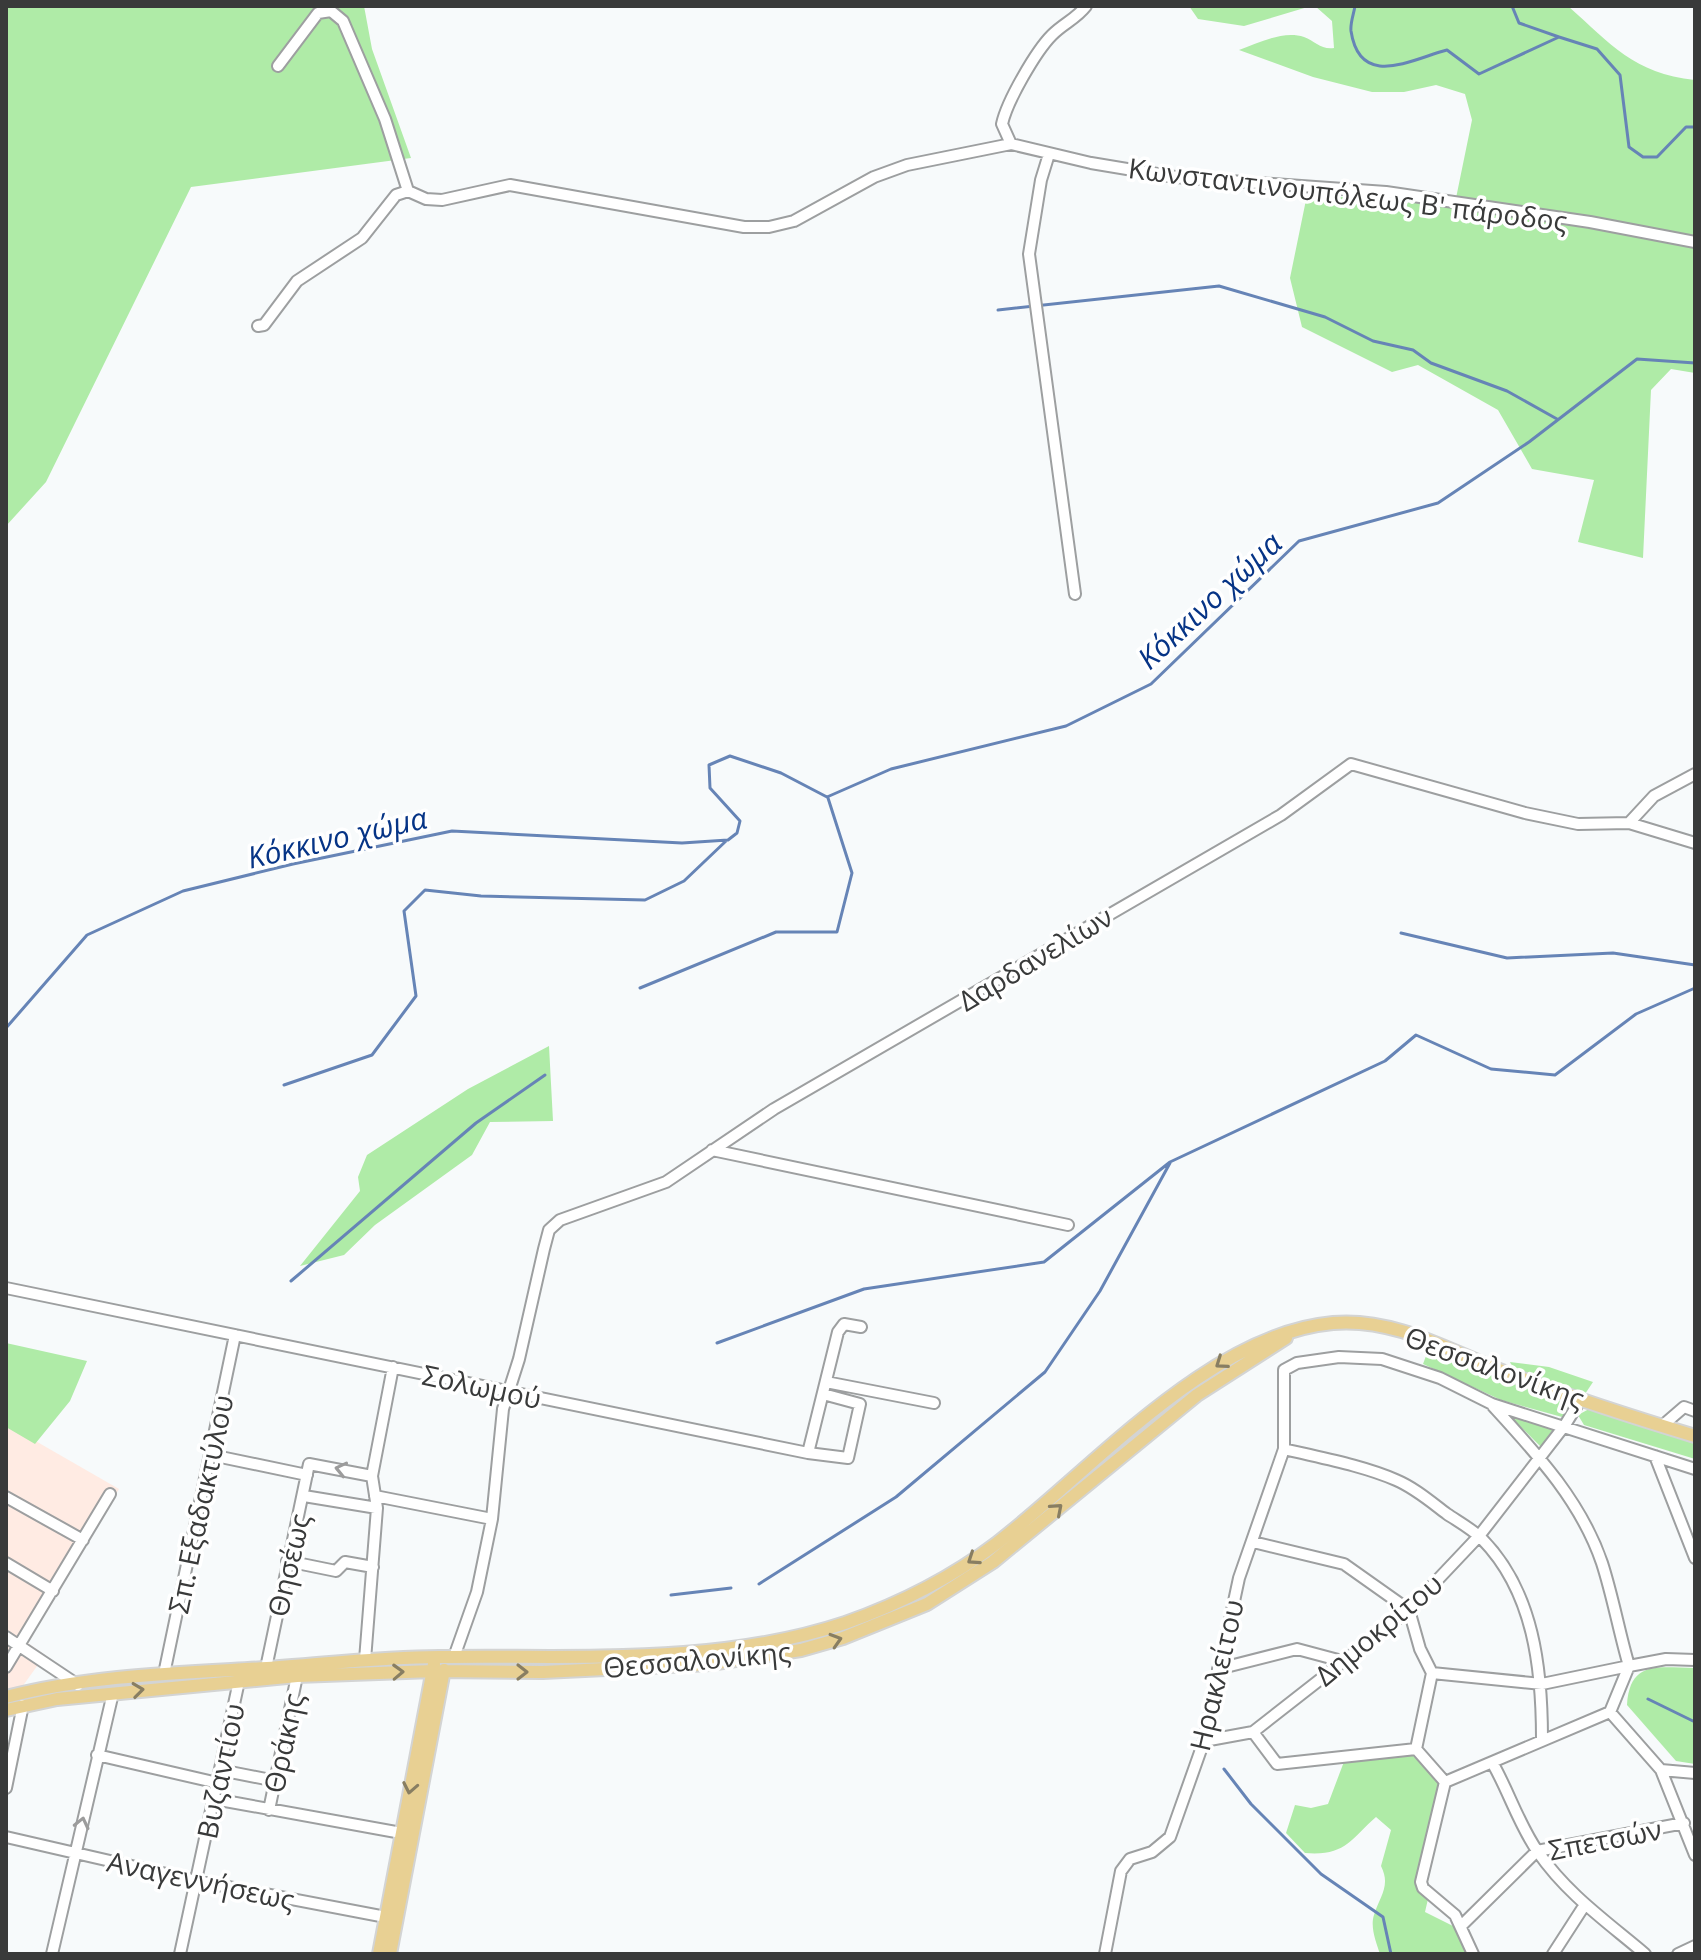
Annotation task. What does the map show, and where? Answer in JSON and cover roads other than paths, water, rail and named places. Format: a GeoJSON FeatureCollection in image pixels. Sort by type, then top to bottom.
{"type":"FeatureCollection","features":[{"type":"Feature","properties":{"kind":"main road","name":"Θεσσαλονίκης"},"geometry":{"type":"LineString","coordinates":[[6,1697],[164,1674],[435,1656],[666,1653],[748,1646],[801,1636],[926,1590],[996,1543],[1117,1441],[1228,1357],[1261,1340],[1329,1323],[1368,1324],[1429,1340],[1581,1399],[1695,1436]]}},
{"type":"Feature","properties":{"kind":"main road","name":"Θεσσαλονίκης"},"geometry":{"type":"LineString","coordinates":[[6,1710],[113,1693],[297,1676],[444,1670],[543,1672],[710,1664],[801,1650],[887,1622],[927,1604],[993,1562],[1197,1395],[1292,1334]]}},
{"type":"Feature","properties":{"kind":"main road"},"geometry":{"type":"LineString","coordinates":[[435,1656],[444,1670]]}},
{"type":"Feature","properties":{"kind":"main road"},"geometry":{"type":"LineString","coordinates":[[384,1954],[444,1670],[454,1657]]}},
{"type":"Feature","properties":{"kind":"street"},"geometry":{"type":"LineString","coordinates":[[258,326],[264,325],[297,281],[362,238],[396,195],[408,191],[426,199],[442,200],[510,185],[744,227],[769,227],[794,221],[874,177],[896,169],[1011,144],[1002,124],[1013,97],[1049,37],[1074,22],[1086,6]]}},
{"type":"Feature","properties":{"kind":"street"},"geometry":{"type":"LineString","coordinates":[[278,66],[318,13],[331,11],[343,21],[380,106],[408,191]]}},
{"type":"Feature","properties":{"kind":"street","name":"Κωνσταντινουπόλεως Β' πάροδος"},"geometry":{"type":"LineString","coordinates":[[1011,144],[1175,177],[1386,192],[1590,222],[1695,242]]}},
{"type":"Feature","properties":{"kind":"street"},"geometry":{"type":"LineString","coordinates":[[1049,154],[1041,180],[1029,254],[1075,594]]}},
{"type":"Feature","properties":{"kind":"street","name":"Δαρδανελίων"},"geometry":{"type":"LineString","coordinates":[[508,1392],[549,1230],[560,1220],[666,1182],[774,1109],[1281,815],[1351,764],[1525,813],[1578,824],[1629,823],[1695,843]]}},
{"type":"Feature","properties":{"kind":"street"},"geometry":{"type":"LineString","coordinates":[[1629,823],[1654,796],[1695,774]]}},
{"type":"Feature","properties":{"kind":"street"},"geometry":{"type":"LineString","coordinates":[[712,1150],[1068,1225]]}},
{"type":"Feature","properties":{"kind":"street","name":"Σολωμού"},"geometry":{"type":"LineString","coordinates":[[6,1288],[847,1460],[861,1405],[823,1394]]}},
{"type":"Feature","properties":{"kind":"street"},"geometry":{"type":"LineString","coordinates":[[808,1453],[838,1332],[844,1324],[861,1327]]}},
{"type":"Feature","properties":{"kind":"street","name":"Σπ. Εξαδακτύλου"},"geometry":{"type":"LineString","coordinates":[[164,1674],[235,1335]]}},
{"type":"Feature","properties":{"kind":"street","name":"Ηρακλείτου"},"geometry":{"type":"LineString","coordinates":[[1105,1954],[1121,1871],[1130,1859],[1152,1852],[1170,1837],[1204,1741],[1239,1578],[1284,1449],[1284,1370],[1297,1363],[1339,1357],[1382,1359],[1440,1378],[1492,1404]]}},
{"type":"Feature","properties":{"kind":"street"},"geometry":{"type":"LineString","coordinates":[[365,1660],[377,1508],[372,1476],[393,1367]]}},
{"type":"Feature","properties":{"kind":"street"},"geometry":{"type":"LineString","coordinates":[[826,1382],[934,1403]]}},
{"type":"Feature","properties":{"kind":"street"},"geometry":{"type":"LineString","coordinates":[[454,1657],[477,1592],[492,1519],[499,1432],[508,1392]]}},
{"type":"Feature","properties":{"kind":"street","name":"Δημοκρίτου"},"geometry":{"type":"LineString","coordinates":[[1204,1741],[1253,1732],[1409,1610],[1479,1536],[1565,1425],[1581,1399]]}},
{"type":"Feature","properties":{"kind":"street"},"geometry":{"type":"LineString","coordinates":[[1492,1404],[1695,1469]]}},
{"type":"Feature","properties":{"kind":"street"},"geometry":{"type":"LineString","coordinates":[[1445,1782],[1610,1712],[1629,1666],[1603,1565],[1592,1538],[1562,1486],[1492,1404]]}},
{"type":"Feature","properties":{"kind":"street"},"geometry":{"type":"LineString","coordinates":[[1662,1426],[1684,1407],[1695,1411]]}},
{"type":"Feature","properties":{"kind":"street"},"geometry":{"type":"LineString","coordinates":[[1284,1449],[1394,1479],[1479,1536],[1510,1575],[1522,1603],[1542,1684],[1542,1739]]}},
{"type":"Feature","properties":{"kind":"street"},"geometry":{"type":"LineString","coordinates":[[211,1455],[307,1475]]}},
{"type":"Feature","properties":{"kind":"street"},"geometry":{"type":"LineString","coordinates":[[1655,1456],[1695,1558]]}},
{"type":"Feature","properties":{"kind":"street","name":"Θησέως"},"geometry":{"type":"LineString","coordinates":[[266,1668],[310,1462],[372,1476]]}},
{"type":"Feature","properties":{"kind":"street"},"geometry":{"type":"LineString","coordinates":[[6,1667],[17,1643],[53,1591],[110,1494]]}},
{"type":"Feature","properties":{"kind":"street"},"geometry":{"type":"LineString","coordinates":[[304,1496],[377,1508]]}},
{"type":"Feature","properties":{"kind":"street"},"geometry":{"type":"LineString","coordinates":[[375,1496],[492,1519]]}},
{"type":"Feature","properties":{"kind":"street"},"geometry":{"type":"LineString","coordinates":[[6,1497],[83,1540]]}},
{"type":"Feature","properties":{"kind":"street"},"geometry":{"type":"LineString","coordinates":[[1253,1542],[1344,1564],[1409,1610],[1420,1649],[1432,1673],[1416,1749]]}},
{"type":"Feature","properties":{"kind":"street"},"geometry":{"type":"LineString","coordinates":[[287,1561],[336,1571],[345,1562],[373,1567]]}},
{"type":"Feature","properties":{"kind":"street"},"geometry":{"type":"LineString","coordinates":[[6,1563],[53,1591]]}},
{"type":"Feature","properties":{"kind":"street"},"geometry":{"type":"LineString","coordinates":[[6,1637],[78,1685]]}},
{"type":"Feature","properties":{"kind":"street"},"geometry":{"type":"LineString","coordinates":[[1218,1669],[1297,1649],[1342,1661]]}},
{"type":"Feature","properties":{"kind":"street"},"geometry":{"type":"LineString","coordinates":[[1432,1673],[1542,1684],[1666,1659],[1695,1660]]}},
{"type":"Feature","properties":{"kind":"street","name":"Θράκης"},"geometry":{"type":"LineString","coordinates":[[269,1810],[297,1676]]}},
{"type":"Feature","properties":{"kind":"street","name":"Βυζαντίου"},"geometry":{"type":"LineString","coordinates":[[180,1954],[239,1681]]}},
{"type":"Feature","properties":{"kind":"street"},"geometry":{"type":"LineString","coordinates":[[52,1954],[113,1693]]}},
{"type":"Feature","properties":{"kind":"street"},"geometry":{"type":"LineString","coordinates":[[6,1788],[23,1705]]}},
{"type":"Feature","properties":{"kind":"street"},"geometry":{"type":"LineString","coordinates":[[1610,1712],[1661,1770],[1695,1855]]}},
{"type":"Feature","properties":{"kind":"street"},"geometry":{"type":"LineString","coordinates":[[1253,1732],[1277,1764],[1416,1749]]}},
{"type":"Feature","properties":{"kind":"street"},"geometry":{"type":"LineString","coordinates":[[1416,1749],[1445,1782]]}},
{"type":"Feature","properties":{"kind":"street"},"geometry":{"type":"LineString","coordinates":[[97,1755],[218,1783]]}},
{"type":"Feature","properties":{"kind":"street"},"geometry":{"type":"LineString","coordinates":[[1493,1764],[1537,1851],[1584,1906],[1645,1954]]}},
{"type":"Feature","properties":{"kind":"street"},"geometry":{"type":"LineString","coordinates":[[220,1770],[276,1781]]}},
{"type":"Feature","properties":{"kind":"street"},"geometry":{"type":"LineString","coordinates":[[1661,1770],[1695,1773]]}},
{"type":"Feature","properties":{"kind":"street"},"geometry":{"type":"LineString","coordinates":[[1445,1782],[1421,1882],[1423,1888],[1450,1909],[1473,1954]]}},
{"type":"Feature","properties":{"kind":"street"},"geometry":{"type":"LineString","coordinates":[[214,1799],[407,1834]]}},
{"type":"Feature","properties":{"kind":"street","name":"Σπετσών"},"geometry":{"type":"LineString","coordinates":[[1461,1926],[1537,1851],[1684,1823]]}},
{"type":"Feature","properties":{"kind":"street","name":"Αναγεννήσεως"},"geometry":{"type":"LineString","coordinates":[[6,1837],[197,1881],[391,1918]]}},
{"type":"Feature","properties":{"kind":"street"},"geometry":{"type":"LineString","coordinates":[[1553,1954],[1584,1906]]}},
{"type":"Feature","properties":{"kind":"street"},"geometry":{"type":"LineString","coordinates":[[1678,1954],[1695,1946]]}},
{"type":"Feature","properties":{"kind":"waterway"},"geometry":{"type":"LineString","coordinates":[[1355,6],[1351,31],[1356,49],[1365,60],[1376,65],[1404,64],[1447,50],[1479,74],[1559,37],[1597,49],[1620,75],[1629,147],[1643,157],[1657,157],[1686,127],[1695,127]]}},
{"type":"Feature","properties":{"kind":"waterway"},"geometry":{"type":"LineString","coordinates":[[1512,6],[1519,23],[1559,37]]}},
{"type":"Feature","properties":{"kind":"waterway","name":"Κόκκινο χώμα"},"geometry":{"type":"LineString","coordinates":[[998,310],[1219,286],[1325,317],[1373,341],[1413,350],[1431,363],[1507,391],[1557,419]]}},
{"type":"Feature","properties":{"kind":"waterway","name":"Κόκκινο χώμα"},"geometry":{"type":"LineString","coordinates":[[6,1028],[87,935],[183,891],[293,864],[452,831],[682,843],[728,840],[737,833],[740,821],[710,788],[709,765],[730,756],[781,773],[827,797],[891,769],[1066,726],[1151,684],[1299,541],[1438,503],[1529,442],[1637,359],[1695,363]]}},
{"type":"Feature","properties":{"kind":"waterway","name":"Κόκκινο χώμα"},"geometry":{"type":"LineString","coordinates":[[640,988],[776,932],[837,932],[852,873],[828,798]]}},
{"type":"Feature","properties":{"kind":"waterway","name":"Κόκκινο χώμα"},"geometry":{"type":"LineString","coordinates":[[284,1085],[372,1055],[416,996],[404,911],[425,890],[481,896],[645,900],[684,881],[726,841]]}},
{"type":"Feature","properties":{"kind":"waterway"},"geometry":{"type":"LineString","coordinates":[[1401,933],[1507,958],[1613,953],[1695,965]]}},
{"type":"Feature","properties":{"kind":"waterway"},"geometry":{"type":"LineString","coordinates":[[717,1343],[864,1289],[1044,1262],[1170,1162],[1385,1061],[1416,1035],[1491,1069],[1555,1075],[1636,1014],[1695,988]]}},
{"type":"Feature","properties":{"kind":"waterway","name":"Κόκκινο χώμα"},"geometry":{"type":"LineString","coordinates":[[291,1281],[476,1123],[545,1075]]}},
{"type":"Feature","properties":{"kind":"waterway"},"geometry":{"type":"LineString","coordinates":[[759,1584],[896,1497],[1045,1372],[1100,1291],[1170,1163]]}},
{"type":"Feature","properties":{"kind":"waterway"},"geometry":{"type":"LineString","coordinates":[[671,1595],[731,1588]]}},
{"type":"Feature","properties":{"kind":"waterway"},"geometry":{"type":"LineString","coordinates":[[1648,1699],[1695,1722]]}},
{"type":"Feature","properties":{"kind":"waterway"},"geometry":{"type":"LineString","coordinates":[[1224,1769],[1251,1804],[1321,1874],[1383,1917],[1391,1954]]}}]}
